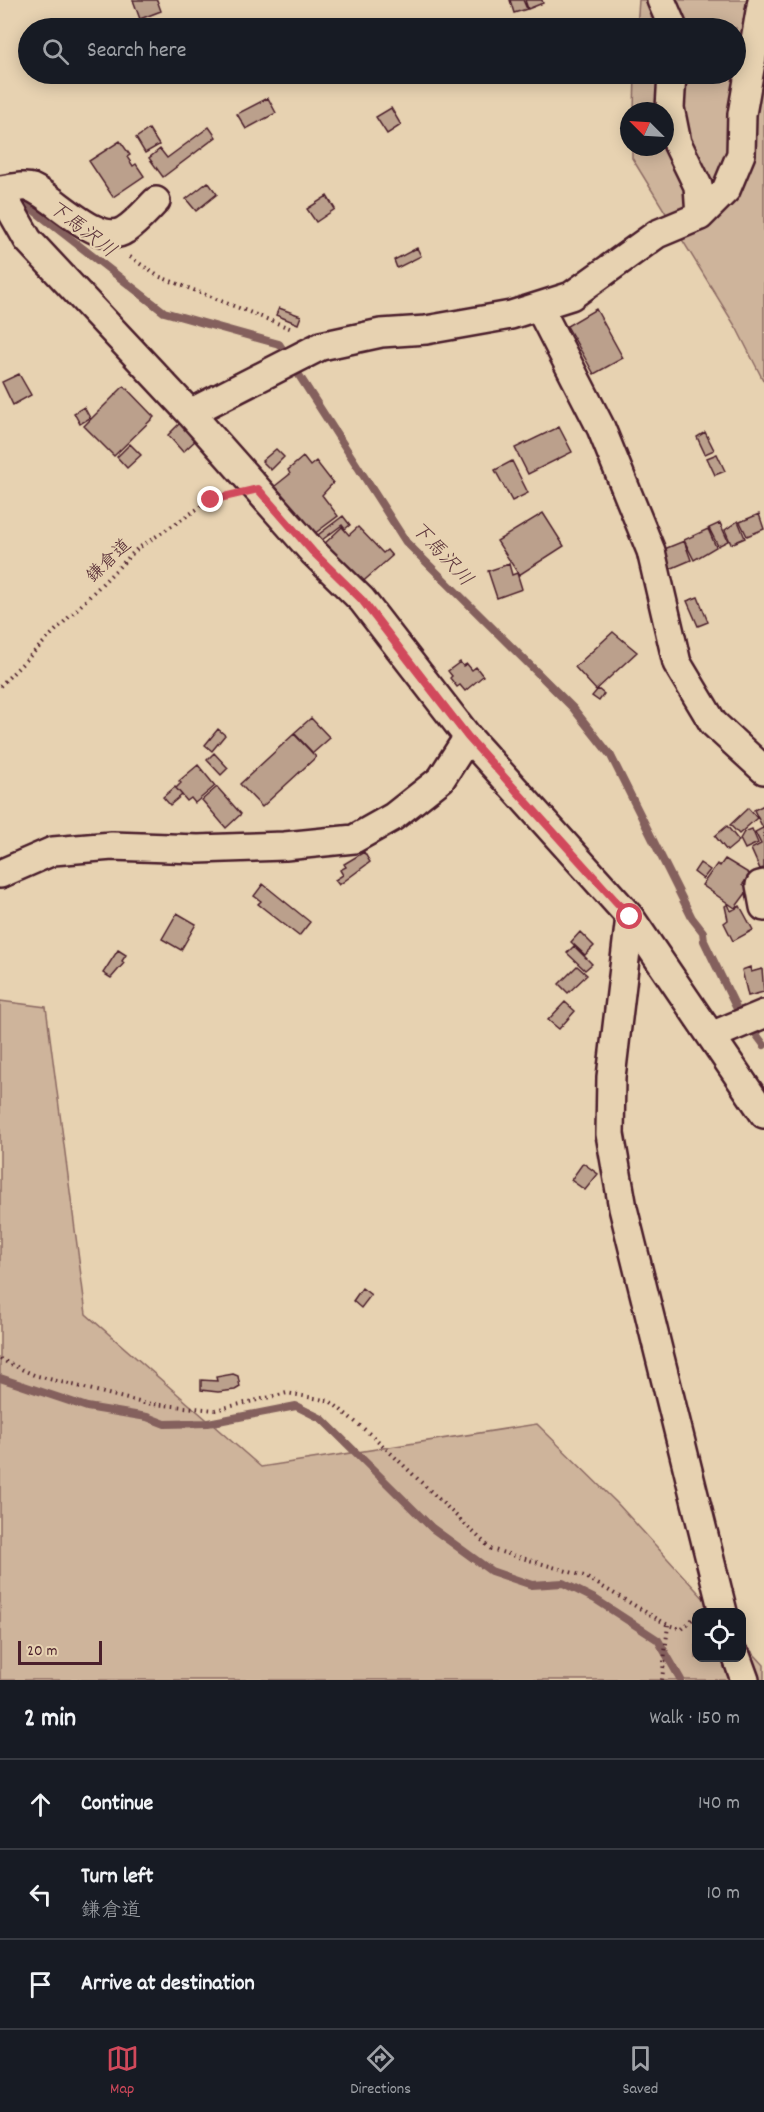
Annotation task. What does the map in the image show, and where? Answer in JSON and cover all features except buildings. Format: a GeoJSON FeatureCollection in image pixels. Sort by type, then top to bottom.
{"type":"FeatureCollection","features":[{"type":"Feature","properties":{"kind":"street"},"geometry":{"type":"LineString","coordinates":[[661,0],[669,18]]}},
{"type":"Feature","properties":{"kind":"street"},"geometry":{"type":"LineString","coordinates":[[190,413],[312,351],[381,333],[426,330],[479,321],[539,307],[571,296],[657,234],[700,216],[726,190],[741,154],[742,114],[762,0]]}},
{"type":"Feature","properties":{"kind":"street"},"geometry":{"type":"LineString","coordinates":[[671,84],[670,108],[677,144],[698,186],[700,216]]}},
{"type":"Feature","properties":{"kind":"street"},"geometry":{"type":"LineString","coordinates":[[156,201],[124,231],[109,234],[87,226],[59,204],[30,187],[3,197],[28,240],[190,413],[313,552],[362,600],[468,737],[630,917],[720,1032],[764,1114]]}},
{"type":"Feature","properties":{"kind":"street"},"geometry":{"type":"LineString","coordinates":[[539,307],[601,428],[651,550],[677,663],[713,723],[764,770]]}},
{"type":"Feature","properties":{"kind":"street"},"geometry":{"type":"LineString","coordinates":[[0,874],[53,851],[112,846],[198,849],[285,846],[354,839],[393,817],[441,779],[468,737]]}},
{"type":"Feature","properties":{"kind":"street"},"geometry":{"type":"LineString","coordinates":[[764,884],[760,885],[764,907]]}},
{"type":"Feature","properties":{"kind":"street"},"geometry":{"type":"LineString","coordinates":[[630,917],[613,1065],[610,1134],[623,1208],[722,1608]]}},
{"type":"Feature","properties":{"kind":"street"},"geometry":{"type":"LineString","coordinates":[[720,1032],[764,1014]]}},
{"type":"Feature","properties":{"kind":"street"},"geometry":{"type":"LineString","coordinates":[[738,1662],[745,1680]]}},
{"type":"Feature","properties":{"kind":"path"},"geometry":{"type":"LineString","coordinates":[[109,234],[129,256],[158,276],[305,334],[312,351]]}},
{"type":"Feature","properties":{"kind":"path","name":"鎌倉道"},"geometry":{"type":"LineString","coordinates":[[0,686],[137,549],[211,500],[258,489]]}},
{"type":"Feature","properties":{"kind":"path"},"geometry":{"type":"LineString","coordinates":[[0,1359],[34,1375],[143,1403],[215,1410],[287,1393],[330,1401],[376,1439],[490,1549],[584,1576],[669,1625],[682,1629],[692,1620]]}},
{"type":"Feature","properties":{"kind":"path"},"geometry":{"type":"LineString","coordinates":[[662,1680],[669,1625]]}},
{"type":"Feature","properties":{"kind":"shaded area"},"geometry":{"type":"Polygon","coordinates":[[[639,0],[764,0],[764,382],[737,329],[632,158],[632,156],[674,156],[674,102],[634,102],[635,84],[746,84],[746,18],[638,18],[639,0]]]}},
{"type":"Feature","properties":{"kind":"shaded area"},"geometry":{"type":"Polygon","coordinates":[[[0,1001],[46,1007],[86,1314],[261,1467],[537,1424],[617,1503],[712,1608],[692,1608],[692,1662],[746,1662],[746,1645],[764,1665],[764,1680],[0,1680],[0,1001]]]}},
{"type":"Feature","properties":{"kind":"waterway","name":"下馬沢川"},"geometry":{"type":"LineString","coordinates":[[13,199],[22,201],[164,312],[279,344],[406,542],[573,708],[611,756],[692,918],[703,932],[704,941],[736,1007],[764,1045]]}},
{"type":"Feature","properties":{"kind":"waterway"},"geometry":{"type":"LineString","coordinates":[[0,1378],[87,1407],[147,1417],[165,1424],[208,1423],[296,1406],[322,1419],[432,1528],[491,1571],[532,1585],[563,1583],[595,1599],[658,1640],[681,1680]]}},
{"type":"Feature","properties":{"kind":"route"},"geometry":{"type":"LineString","coordinates":[[211,500],[258,489],[313,552],[362,600],[468,737],[630,917]]}}]}
